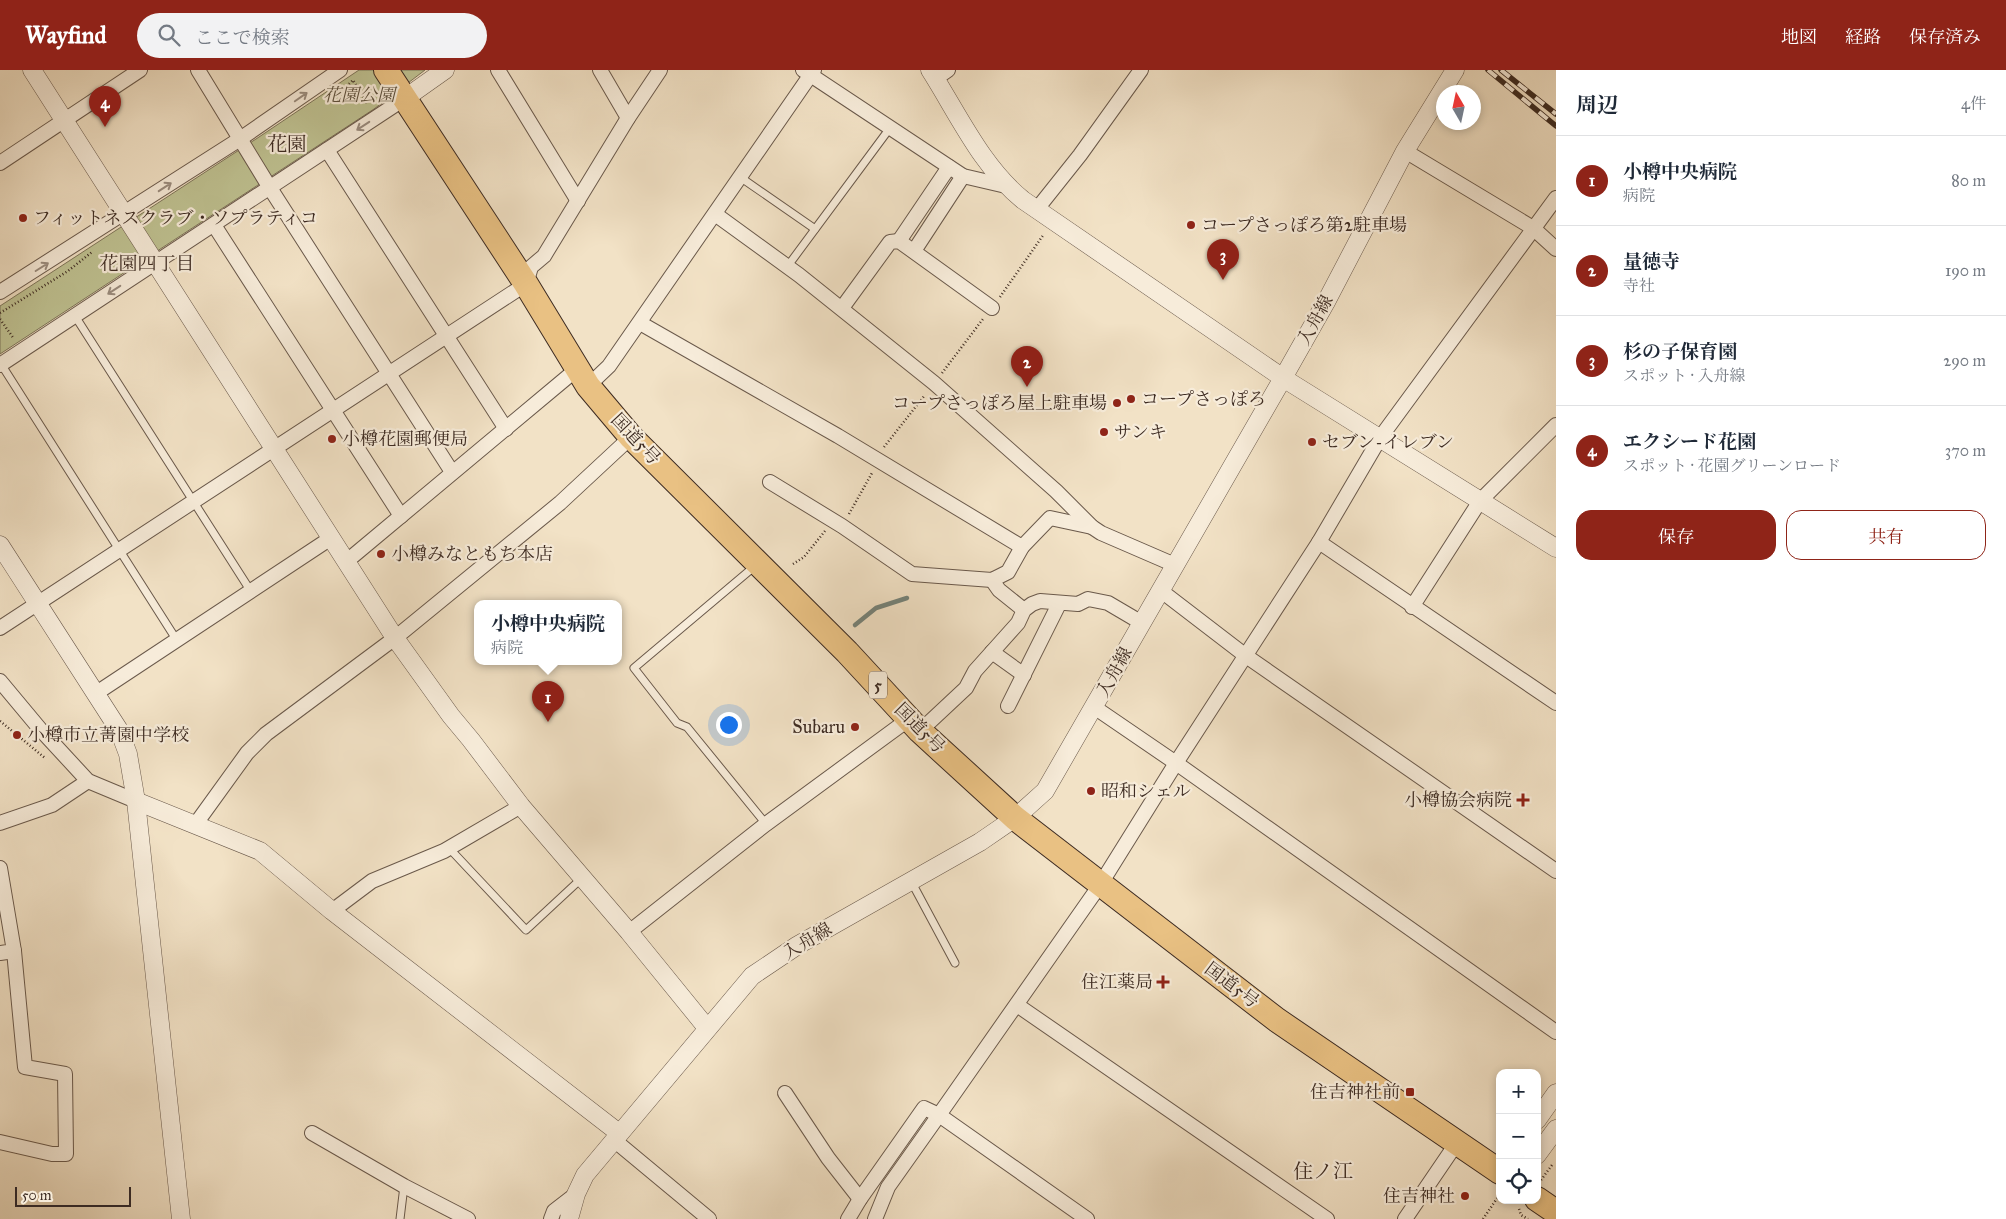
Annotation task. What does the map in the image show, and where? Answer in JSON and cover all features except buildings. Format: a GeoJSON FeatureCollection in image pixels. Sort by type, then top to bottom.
{"type":"FeatureCollection","features":[{"type":"Feature","properties":{"kind":"highway","name":"国道5号"},"geometry":{"type":"LineString","coordinates":[[386,70],[526,284],[583,378],[631,437],[759,562],[915,725],[1015,818],[1100,885],[1277,1020],[1456,1144],[1496,1169]]}},
{"type":"Feature","properties":{"kind":"highway"},"geometry":{"type":"LineString","coordinates":[[1529,1207],[1556,1212]]}},
{"type":"Feature","properties":{"kind":"street"},"geometry":{"type":"LineString","coordinates":[[32,70],[395,638],[451,716],[521,806],[629,932],[707,1028]]}},
{"type":"Feature","properties":{"kind":"street"},"geometry":{"type":"LineString","coordinates":[[0,163],[140,70]]}},
{"type":"Feature","properties":{"kind":"street"},"geometry":{"type":"LineString","coordinates":[[198,70],[270,188],[452,472]]}},
{"type":"Feature","properties":{"kind":"street"},"geometry":{"type":"LineString","coordinates":[[0,292],[240,139],[340,70]]}},
{"type":"Feature","properties":{"kind":"street"},"geometry":{"type":"LineString","coordinates":[[0,364],[270,188],[445,70]]}},
{"type":"Feature","properties":{"kind":"street"},"geometry":{"type":"LineString","coordinates":[[498,70],[578,201]]}},
{"type":"Feature","properties":{"kind":"street"},"geometry":{"type":"LineString","coordinates":[[600,70],[628,118]]}},
{"type":"Feature","properties":{"kind":"street"},"geometry":{"type":"LineString","coordinates":[[0,628],[526,284],[531,267],[544,256],[628,118],[660,70]]}},
{"type":"Feature","properties":{"kind":"street"},"geometry":{"type":"LineString","coordinates":[[1037,210],[1080,155],[1141,70]]}},
{"type":"Feature","properties":{"kind":"street"},"geometry":{"type":"LineString","coordinates":[[347,561],[506,429],[583,378],[610,366],[715,214],[809,72],[963,176],[1006,186]]}},
{"type":"Feature","properties":{"kind":"street","name":"入舟線"},"geometry":{"type":"LineString","coordinates":[[569,1219],[576,1194],[585,1174],[752,976],[798,945],[980,842],[1015,818],[1045,791],[1326,302],[1405,151],[1450,72]]}},
{"type":"Feature","properties":{"kind":"street"},"geometry":{"type":"LineString","coordinates":[[938,73],[988,162],[1006,186],[1037,210],[1283,378],[1556,548]]}},
{"type":"Feature","properties":{"kind":"street"},"geometry":{"type":"LineString","coordinates":[[326,150],[506,429]]}},
{"type":"Feature","properties":{"kind":"street"},"geometry":{"type":"LineString","coordinates":[[1405,151],[1533,228],[1556,249]]}},
{"type":"Feature","properties":{"kind":"street"},"geometry":{"type":"LineString","coordinates":[[899,241],[949,167]]}},
{"type":"Feature","properties":{"kind":"street"},"geometry":{"type":"LineString","coordinates":[[914,251],[963,176]]}},
{"type":"Feature","properties":{"kind":"street"},"geometry":{"type":"LineString","coordinates":[[875,1219],[888,1188],[1100,885],[1176,763],[1319,542],[1380,438],[1556,198]]}},
{"type":"Feature","properties":{"kind":"street"},"geometry":{"type":"LineString","coordinates":[[715,214],[842,308],[934,382],[1056,490],[1101,534],[1175,565]]}},
{"type":"Feature","properties":{"kind":"street"},"geometry":{"type":"LineString","coordinates":[[214,224],[401,516]]}},
{"type":"Feature","properties":{"kind":"street"},"geometry":{"type":"LineString","coordinates":[[842,308],[890,242],[899,241],[992,308]]}},
{"type":"Feature","properties":{"kind":"street"},"geometry":{"type":"LineString","coordinates":[[640,323],[877,460],[1022,547]]}},
{"type":"Feature","properties":{"kind":"street"},"geometry":{"type":"LineString","coordinates":[[1412,607],[1480,501],[1556,425]]}},
{"type":"Feature","properties":{"kind":"street"},"geometry":{"type":"LineString","coordinates":[[195,825],[247,753],[266,734],[395,638],[560,503],[631,437]]}},
{"type":"Feature","properties":{"kind":"street"},"geometry":{"type":"LineString","coordinates":[[770,482],[838,524],[912,574],[992,580],[1008,572],[1022,547],[1050,518],[1092,527]]}},
{"type":"Feature","properties":{"kind":"street"},"geometry":{"type":"LineString","coordinates":[[95,694],[331,538]]}},
{"type":"Feature","properties":{"kind":"street"},"geometry":{"type":"LineString","coordinates":[[1319,542],[1412,607],[1556,703]]}},
{"type":"Feature","properties":{"kind":"street"},"geometry":{"type":"LineString","coordinates":[[0,545],[119,730],[128,754],[136,802],[181,1219]]}},
{"type":"Feature","properties":{"kind":"street"},"geometry":{"type":"LineString","coordinates":[[992,580],[999,590],[1024,610]]}},
{"type":"Feature","properties":{"kind":"street"},"geometry":{"type":"LineString","coordinates":[[1160,590],[1246,656],[1556,871]]}},
{"type":"Feature","properties":{"kind":"street"},"geometry":{"type":"LineString","coordinates":[[629,932],[766,824],[915,725],[966,688],[975,671],[1018,623],[1024,610],[1040,601],[1078,604],[1088,599],[1108,603],[1142,623]]}},
{"type":"Feature","properties":{"kind":"street"},"geometry":{"type":"LineString","coordinates":[[1008,706],[1059,604]]}},
{"type":"Feature","properties":{"kind":"street"},"geometry":{"type":"LineString","coordinates":[[992,652],[1024,675]]}},
{"type":"Feature","properties":{"kind":"street"},"geometry":{"type":"LineString","coordinates":[[0,681],[40,729],[88,781],[260,851],[332,911],[617,1136],[709,1219]]}},
{"type":"Feature","properties":{"kind":"street"},"geometry":{"type":"LineString","coordinates":[[1094,707],[1556,1032]]}},
{"type":"Feature","properties":{"kind":"street"},"geometry":{"type":"LineString","coordinates":[[0,823],[52,805],[88,781]]}},
{"type":"Feature","properties":{"kind":"street"},"geometry":{"type":"LineString","coordinates":[[332,911],[372,881],[449,848],[521,806]]}},
{"type":"Feature","properties":{"kind":"street"},"geometry":{"type":"LineString","coordinates":[[0,868],[7,952],[25,1067],[65,1074],[66,1154],[52,1154],[0,1142]]}},
{"type":"Feature","properties":{"kind":"street"},"geometry":{"type":"LineString","coordinates":[[1017,1005],[1327,1219]]}},
{"type":"Feature","properties":{"kind":"street"},"geometry":{"type":"LineString","coordinates":[[785,1093],[828,1158],[860,1199]]}},
{"type":"Feature","properties":{"kind":"street"},"geometry":{"type":"LineString","coordinates":[[1541,1114],[1556,1093]]}},
{"type":"Feature","properties":{"kind":"street"},"geometry":{"type":"LineString","coordinates":[[848,1219],[924,1108],[939,1115],[1087,1219]]}},
{"type":"Feature","properties":{"kind":"street"},"geometry":{"type":"LineString","coordinates":[[1541,1150],[1556,1129]]}},
{"type":"Feature","properties":{"kind":"street"},"geometry":{"type":"LineString","coordinates":[[312,1133],[404,1186],[468,1219]]}},
{"type":"Feature","properties":{"kind":"street"},"geometry":{"type":"LineString","coordinates":[[1405,1219],[1456,1144]]}},
{"type":"Feature","properties":{"kind":"street"},"geometry":{"type":"LineString","coordinates":[[550,1219],[554,1211],[576,1194]]}},
{"type":"Feature","properties":{"kind":"lane"},"geometry":{"type":"LineString","coordinates":[[787,267],[890,128]]}},
{"type":"Feature","properties":{"kind":"lane"},"geometry":{"type":"LineString","coordinates":[[740,177],[815,229]]}},
{"type":"Feature","properties":{"kind":"lane"},"geometry":{"type":"LineString","coordinates":[[75,316],[250,590]]}},
{"type":"Feature","properties":{"kind":"lane"},"geometry":{"type":"LineString","coordinates":[[0,364],[176,639]]}},
{"type":"Feature","properties":{"kind":"lane"},"geometry":{"type":"LineString","coordinates":[[759,562],[634,668],[677,723],[687,727],[766,824]]}},
{"type":"Feature","properties":{"kind":"lane"},"geometry":{"type":"LineString","coordinates":[[449,848],[526,930],[582,878]]}},
{"type":"Feature","properties":{"kind":"lane"},"geometry":{"type":"LineString","coordinates":[[911,881],[955,963]]}},
{"type":"Feature","properties":{"kind":"lane"},"geometry":{"type":"LineString","coordinates":[[400,1219],[404,1186]]}},
{"type":"Feature","properties":{"kind":"path"},"geometry":{"type":"LineString","coordinates":[[346,85],[354,80],[375,118]]}},
{"type":"Feature","properties":{"kind":"path"},"geometry":{"type":"LineString","coordinates":[[793,564],[804,557],[838,524],[877,460],[934,382],[992,308],[1053,221]]}},
{"type":"Feature","properties":{"kind":"path"},"geometry":{"type":"LineString","coordinates":[[0,319],[15,341]]}},
{"type":"Feature","properties":{"kind":"path"},"geometry":{"type":"LineString","coordinates":[[0,721],[51,762]]}},
{"type":"Feature","properties":{"kind":"path"},"geometry":{"type":"LineString","coordinates":[[1541,1180],[1556,1159]]}},
{"type":"Feature","properties":{"kind":"path"},"geometry":{"type":"LineString","coordinates":[[1483,1219],[1496,1200]]}},
{"type":"Feature","properties":{"kind":"path"},"geometry":{"type":"LineString","coordinates":[[1528,1219],[1529,1207]]}},
{"type":"Feature","properties":{"kind":"green space","name":"花園公園"},"geometry":{"type":"Polygon","coordinates":[[[359,70],[425,70],[374,109],[0,354],[0,306],[359,70]]]}},
{"type":"Feature","properties":{"kind":"waterway"},"geometry":{"type":"LineString","coordinates":[[855,625],[876,608],[907,598]]}},
{"type":"Feature","properties":{"kind":"railway"},"geometry":{"type":"LineString","coordinates":[[1488,70],[1556,126]]}},
{"type":"Feature","properties":{"kind":"railway"},"geometry":{"type":"LineString","coordinates":[[1501,70],[1556,114]]}},
{"type":"Feature","properties":{"kind":"place","name":"エクシード花園"},"geometry":{"type":"Point","coordinates":[105,127]}},
{"type":"Feature","properties":{"kind":"place","name":"フィットネスクラブ・ソプラティコ"},"geometry":{"type":"Point","coordinates":[23,218]}},
{"type":"Feature","properties":{"kind":"place","name":"コープさっぽろ第2駐車場"},"geometry":{"type":"Point","coordinates":[1191,225]}},
{"type":"Feature","properties":{"kind":"place","name":"杉の子保育園"},"geometry":{"type":"Point","coordinates":[1223,280]}},
{"type":"Feature","properties":{"kind":"place","name":"量徳寺"},"geometry":{"type":"Point","coordinates":[1027,387]}},
{"type":"Feature","properties":{"kind":"place","name":"コープさっぽろ"},"geometry":{"type":"Point","coordinates":[1131,399]}},
{"type":"Feature","properties":{"kind":"place","name":"コープさっぽろ屋上駐車場"},"geometry":{"type":"Point","coordinates":[1117,403]}},
{"type":"Feature","properties":{"kind":"place","name":"サンキ"},"geometry":{"type":"Point","coordinates":[1104,432]}},
{"type":"Feature","properties":{"kind":"place","name":"小樽花園郵便局"},"geometry":{"type":"Point","coordinates":[332,439]}},
{"type":"Feature","properties":{"kind":"place","name":"セブン-イレブン"},"geometry":{"type":"Point","coordinates":[1312,442]}},
{"type":"Feature","properties":{"kind":"place","name":"小樽みなともち本店"},"geometry":{"type":"Point","coordinates":[381,554]}},
{"type":"Feature","properties":{"kind":"place","name":"小樽中央病院"},"geometry":{"type":"Point","coordinates":[548,722]}},
{"type":"Feature","properties":{"kind":"place","name":"Subaru"},"geometry":{"type":"Point","coordinates":[855,727]}},
{"type":"Feature","properties":{"kind":"place","name":"小樽市立菁園中学校"},"geometry":{"type":"Point","coordinates":[17,735]}},
{"type":"Feature","properties":{"kind":"place","name":"昭和シェル"},"geometry":{"type":"Point","coordinates":[1091,791]}},
{"type":"Feature","properties":{"kind":"place","name":"小樽協会病院"},"geometry":{"type":"Point","coordinates":[1523,800]}},
{"type":"Feature","properties":{"kind":"place","name":"住江薬局"},"geometry":{"type":"Point","coordinates":[1163,982]}},
{"type":"Feature","properties":{"kind":"place","name":"住吉神社前"},"geometry":{"type":"Point","coordinates":[1410,1092]}},
{"type":"Feature","properties":{"kind":"place","name":"住吉神社"},"geometry":{"type":"Point","coordinates":[1465,1196]}},
{"type":"Feature","properties":{"kind":"district","name":"花園"},"geometry":{"type":"Point","coordinates":[287,144]}},
{"type":"Feature","properties":{"kind":"district","name":"花園四丁目"},"geometry":{"type":"Point","coordinates":[147,263]}},
{"type":"Feature","properties":{"kind":"district","name":"住ノ江"},"geometry":{"type":"Point","coordinates":[1323,1171]}}]}
